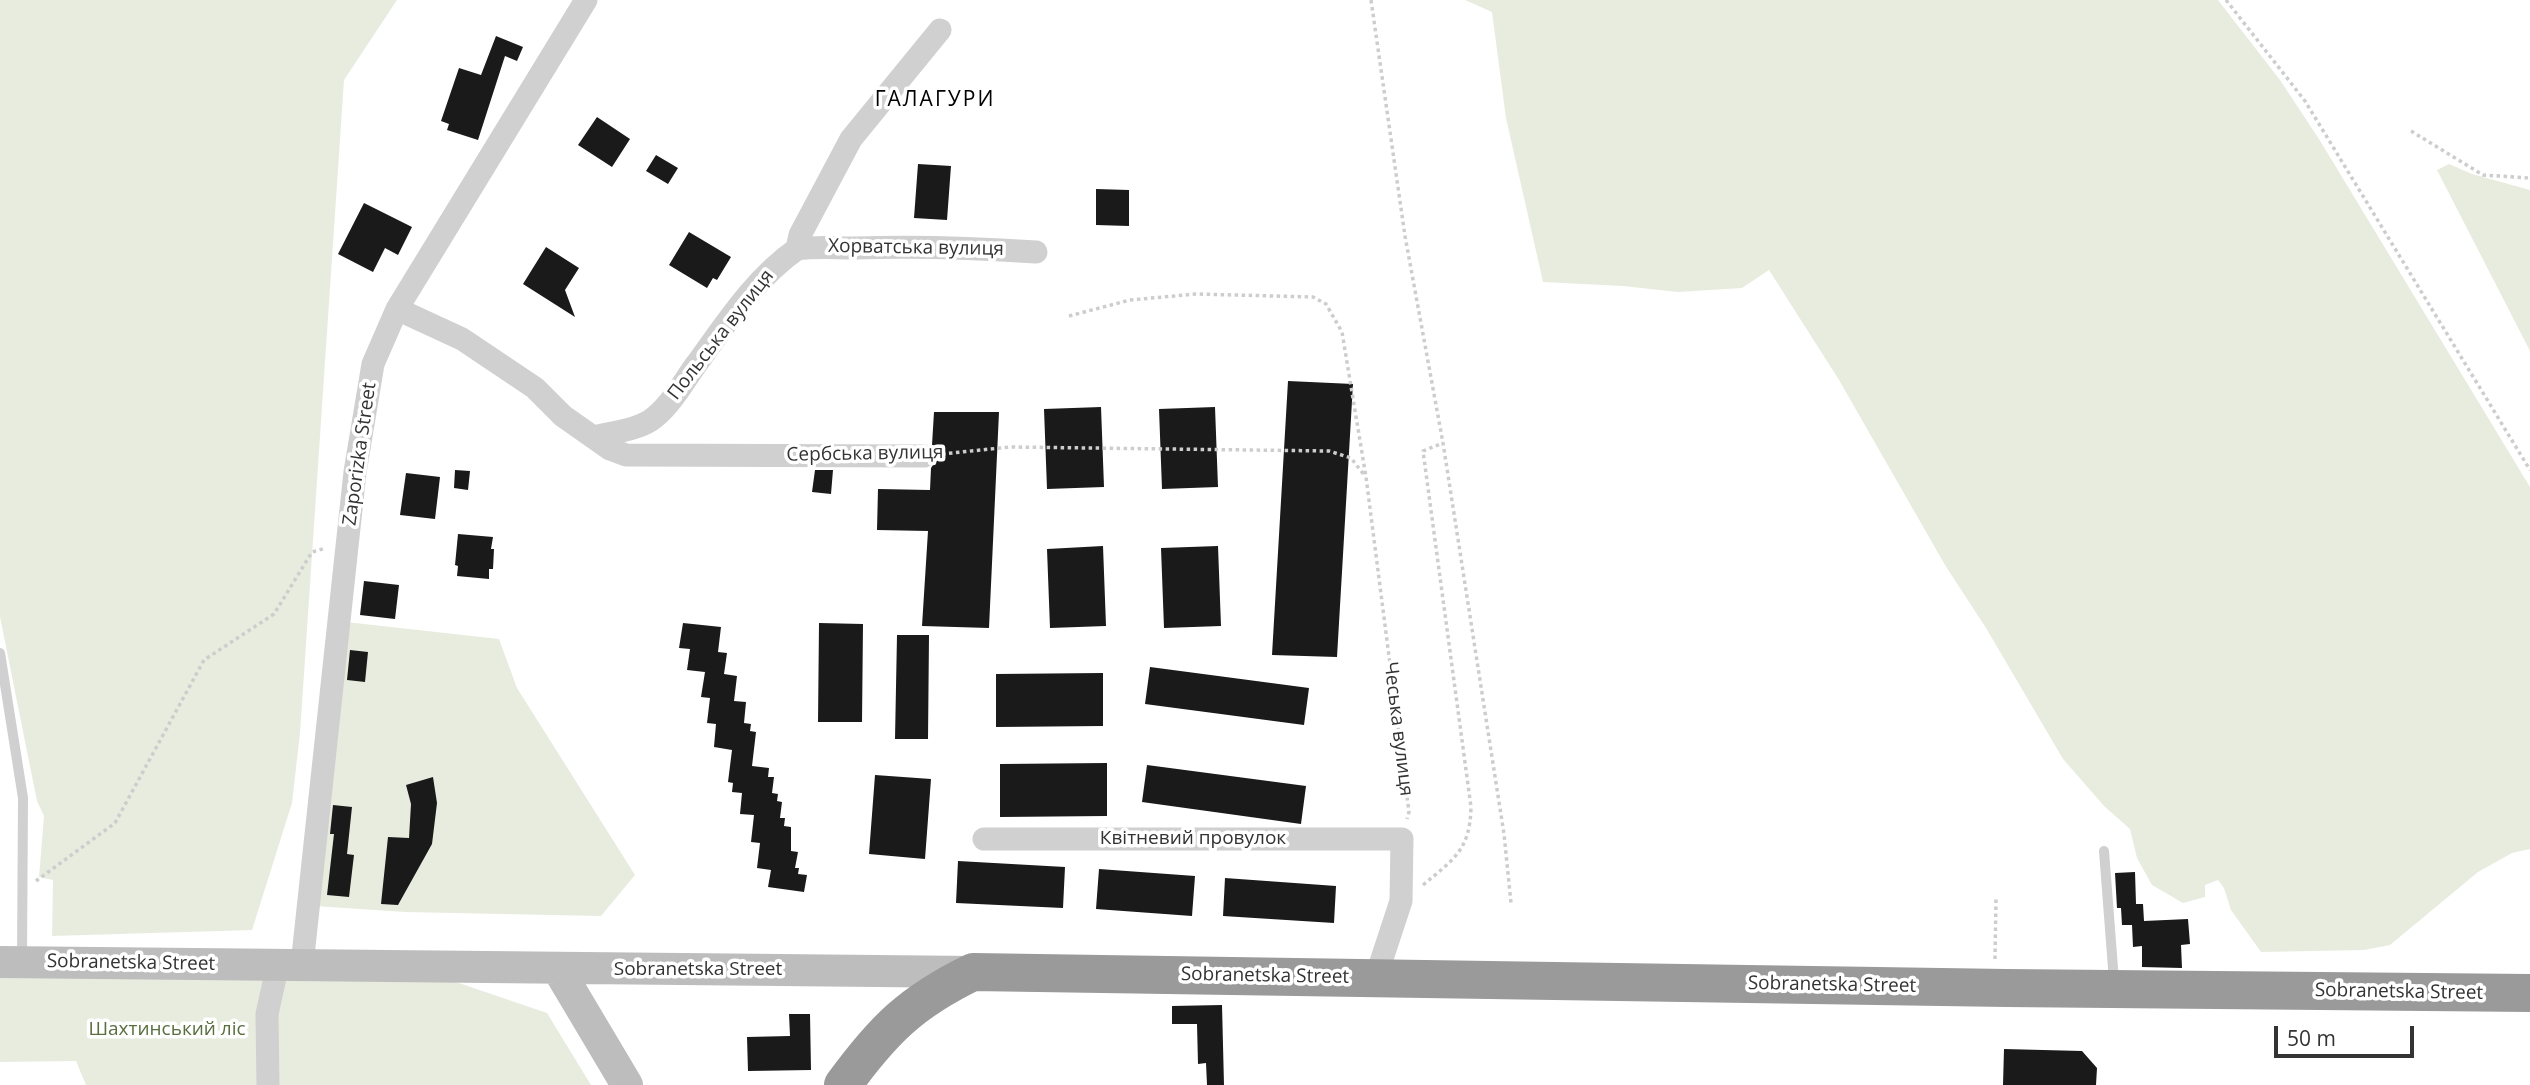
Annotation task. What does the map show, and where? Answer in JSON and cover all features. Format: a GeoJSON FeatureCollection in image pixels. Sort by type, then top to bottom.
{"type":"FeatureCollection","features":[{"type":"Feature","properties":{"kind":"highway","name":"Sobranetska Street"},"geometry":{"type":"LineString","coordinates":[[973,972],[1994,988],[2530,993]]}},
{"type":"Feature","properties":{"kind":"highway"},"geometry":{"type":"LineString","coordinates":[[843,1085],[873,1044],[904,1014],[937,989],[973,972]]}},
{"type":"Feature","properties":{"kind":"main road","name":"Sobranetska Street"},"geometry":{"type":"LineString","coordinates":[[11,962],[973,972]]}},
{"type":"Feature","properties":{"kind":"main road"},"geometry":{"type":"LineString","coordinates":[[558,969],[627,1085]]}},
{"type":"Feature","properties":{"kind":"street","name":"Zaporizka Street"},"geometry":{"type":"LineString","coordinates":[[268,1085],[268,1014],[290,965],[348,542],[355,472],[373,365],[397,309],[586,0]]}},
{"type":"Feature","properties":{"kind":"street","name":"Польська вулиця"},"geometry":{"type":"LineString","coordinates":[[594,437],[631,428],[654,418],[683,384],[746,297],[780,261],[797,249],[800,235],[851,139],[940,30]]}},
{"type":"Feature","properties":{"kind":"street","name":"Хорватська вулиця"},"geometry":{"type":"LineString","coordinates":[[797,249],[818,246],[971,247],[1036,252]]}},
{"type":"Feature","properties":{"kind":"street","name":"Сербська вулиця"},"geometry":{"type":"LineString","coordinates":[[397,309],[473,346],[535,388],[563,416],[610,449],[626,455],[924,456]]}},
{"type":"Feature","properties":{"kind":"street","name":"Квітневий провулок"},"geometry":{"type":"LineString","coordinates":[[984,839],[1402,839]]}},
{"type":"Feature","properties":{"kind":"street"},"geometry":{"type":"LineString","coordinates":[[1376,977],[1401,901],[1402,839]]}},
{"type":"Feature","properties":{"kind":"lane"},"geometry":{"type":"LineString","coordinates":[[0,653],[23,798],[22,891],[11,962]]}},
{"type":"Feature","properties":{"kind":"lane"},"geometry":{"type":"LineString","coordinates":[[2104,851],[2114,989]]}},
{"type":"Feature","properties":{"kind":"path"},"geometry":{"type":"LineString","coordinates":[[1371,0],[1405,236],[1443,443],[1504,834],[1511,903]]}},
{"type":"Feature","properties":{"kind":"path"},"geometry":{"type":"LineString","coordinates":[[2226,0],[2305,101],[2530,470]]}},
{"type":"Feature","properties":{"kind":"path"},"geometry":{"type":"LineString","coordinates":[[2411,131],[2483,175],[2530,178]]}},
{"type":"Feature","properties":{"kind":"path","name":"Чеська вулиця"},"geometry":{"type":"LineString","coordinates":[[1069,316],[1130,300],[1196,295],[1314,298],[1326,304],[1342,332],[1366,477],[1409,812],[1402,839]]}},
{"type":"Feature","properties":{"kind":"path"},"geometry":{"type":"LineString","coordinates":[[1401,901],[1454,858],[1465,844],[1471,828],[1471,807],[1423,451],[1443,443]]}},
{"type":"Feature","properties":{"kind":"path","name":"Сербська вулиця"},"geometry":{"type":"LineString","coordinates":[[924,456],[1010,447],[1329,451],[1351,458],[1366,477]]}},
{"type":"Feature","properties":{"kind":"path"},"geometry":{"type":"LineString","coordinates":[[22,891],[115,823],[204,660],[274,614],[312,552],[348,542]]}},
{"type":"Feature","properties":{"kind":"path"},"geometry":{"type":"LineString","coordinates":[[1994,988],[1996,898]]}},
{"type":"Feature","properties":{"kind":"green space"},"geometry":{"type":"Polygon","coordinates":[[[0,0],[397,0],[344,80],[300,733],[292,803],[252,930],[52,936],[53,880],[39,877],[44,816],[37,801],[0,617],[0,0]]]}},
{"type":"Feature","properties":{"kind":"green space"},"geometry":{"type":"Polygon","coordinates":[[[1465,0],[2218,0],[2280,80],[2319,139],[2530,487],[2530,849],[2512,853],[2478,872],[2390,945],[2364,950],[2261,952],[2231,910],[2224,888],[2218,880],[2205,885],[2205,897],[2183,903],[2152,885],[2137,858],[2130,829],[2104,806],[2063,759],[1986,628],[1945,565],[1839,380],[1769,270],[1742,288],[1678,292],[1543,282],[1506,118],[1492,12],[1465,0]]]}},
{"type":"Feature","properties":{"kind":"green space"},"geometry":{"type":"Polygon","coordinates":[[[2449,164],[2472,174],[2530,190],[2530,351],[2437,170],[2449,164]]]}},
{"type":"Feature","properties":{"kind":"green space"},"geometry":{"type":"Polygon","coordinates":[[[346,622],[499,639],[517,688],[635,875],[601,916],[405,912],[315,906],[346,622]]]}},
{"type":"Feature","properties":{"kind":"green space","name":"Шахтинський ліс"},"geometry":{"type":"Polygon","coordinates":[[[0,975],[453,981],[547,1013],[591,1085],[86,1085],[76,1061],[0,1062],[0,975]]]}},
{"type":"Feature","properties":{"kind":"building"},"geometry":{"type":"Polygon","coordinates":[[[496,36],[523,47],[517,61],[505,56],[478,140],[447,130],[449,124],[441,121],[459,68],[481,75],[496,36]]]}},
{"type":"Feature","properties":{"kind":"building"},"geometry":{"type":"Polygon","coordinates":[[[597,117],[630,139],[612,167],[578,145],[597,117]]]}},
{"type":"Feature","properties":{"kind":"building"},"geometry":{"type":"Polygon","coordinates":[[[656,155],[678,168],[668,184],[646,171],[656,155]]]}},
{"type":"Feature","properties":{"kind":"building"},"geometry":{"type":"Polygon","coordinates":[[[918,164],[951,166],[947,220],[914,218],[918,164]]]}},
{"type":"Feature","properties":{"kind":"building"},"geometry":{"type":"Polygon","coordinates":[[[1096,189],[1129,190],[1129,226],[1096,225],[1096,189]]]}},
{"type":"Feature","properties":{"kind":"building"},"geometry":{"type":"Polygon","coordinates":[[[364,203],[412,227],[398,255],[385,248],[373,272],[338,254],[364,203]]]}},
{"type":"Feature","properties":{"kind":"building"},"geometry":{"type":"Polygon","coordinates":[[[689,232],[731,257],[717,280],[713,278],[707,288],[669,265],[689,232]]]}},
{"type":"Feature","properties":{"kind":"building"},"geometry":{"type":"Polygon","coordinates":[[[546,247],[579,268],[565,290],[575,317],[523,284],[546,247]]]}},
{"type":"Feature","properties":{"kind":"building"},"geometry":{"type":"Polygon","coordinates":[[[1288,381],[1353,384],[1337,657],[1272,655],[1288,381]]]}},
{"type":"Feature","properties":{"kind":"building"},"geometry":{"type":"Polygon","coordinates":[[[1101,407],[1104,487],[1047,489],[1044,409],[1101,407]]]}},
{"type":"Feature","properties":{"kind":"building"},"geometry":{"type":"Polygon","coordinates":[[[1215,407],[1218,487],[1162,489],[1159,409],[1215,407]]]}},
{"type":"Feature","properties":{"kind":"building"},"geometry":{"type":"Polygon","coordinates":[[[934,412],[999,412],[989,628],[922,626],[928,531],[877,530],[878,489],[930,490],[931,468],[938,457],[932,445],[934,412]]]}},
{"type":"Feature","properties":{"kind":"building"},"geometry":{"type":"Polygon","coordinates":[[[455,470],[470,471],[468,490],[454,488],[455,470]]]}},
{"type":"Feature","properties":{"kind":"building"},"geometry":{"type":"Polygon","coordinates":[[[815,470],[833,470],[831,494],[812,492],[815,470]]]}},
{"type":"Feature","properties":{"kind":"building"},"geometry":{"type":"Polygon","coordinates":[[[406,473],[440,477],[435,519],[400,515],[406,473]]]}},
{"type":"Feature","properties":{"kind":"building"},"geometry":{"type":"Polygon","coordinates":[[[458,534],[493,537],[493,569],[489,569],[489,579],[457,576],[458,566],[455,565],[458,534]]]}},
{"type":"Feature","properties":{"kind":"building"},"geometry":{"type":"Polygon","coordinates":[[[1103,546],[1106,626],[1050,628],[1047,549],[1103,546]]]}},
{"type":"Feature","properties":{"kind":"building"},"geometry":{"type":"Polygon","coordinates":[[[1218,546],[1221,626],[1164,628],[1161,548],[1218,546]]]}},
{"type":"Feature","properties":{"kind":"building"},"geometry":{"type":"Polygon","coordinates":[[[364,581],[399,585],[395,619],[360,615],[364,581]]]}},
{"type":"Feature","properties":{"kind":"building"},"geometry":{"type":"Polygon","coordinates":[[[683,623],[721,627],[718,652],[727,653],[724,674],[737,676],[734,701],[746,702],[744,723],[751,724],[750,731],[756,732],[752,766],[769,768],[768,777],[774,777],[772,793],[778,794],[777,801],[782,802],[780,818],[785,818],[784,826],[791,827],[791,851],[798,852],[795,868],[799,868],[798,874],[807,875],[804,892],[768,887],[771,870],[757,868],[760,843],[751,842],[754,815],[740,814],[742,793],[732,792],[733,783],[728,782],[732,750],[714,747],[716,724],[707,723],[710,698],[701,697],[705,672],[687,670],[690,649],[679,648],[683,623]]]}},
{"type":"Feature","properties":{"kind":"building"},"geometry":{"type":"Polygon","coordinates":[[[819,623],[863,624],[862,722],[818,722],[819,623]]]}},
{"type":"Feature","properties":{"kind":"building"},"geometry":{"type":"Polygon","coordinates":[[[897,635],[929,635],[928,739],[895,739],[897,635]]]}},
{"type":"Feature","properties":{"kind":"building"},"geometry":{"type":"Polygon","coordinates":[[[350,650],[368,652],[365,682],[347,680],[350,650]]]}},
{"type":"Feature","properties":{"kind":"building"},"geometry":{"type":"Polygon","coordinates":[[[1150,667],[1309,688],[1304,725],[1145,704],[1150,667]]]}},
{"type":"Feature","properties":{"kind":"building"},"geometry":{"type":"Polygon","coordinates":[[[1103,673],[1103,726],[996,727],[996,674],[1103,673]]]}},
{"type":"Feature","properties":{"kind":"building"},"geometry":{"type":"Polygon","coordinates":[[[1107,763],[1107,816],[1000,817],[1000,764],[1107,763]]]}},
{"type":"Feature","properties":{"kind":"building"},"geometry":{"type":"Polygon","coordinates":[[[1147,765],[1306,786],[1301,824],[1142,802],[1147,765]]]}},
{"type":"Feature","properties":{"kind":"building"},"geometry":{"type":"Polygon","coordinates":[[[875,775],[931,779],[925,859],[869,854],[875,775]]]}},
{"type":"Feature","properties":{"kind":"building"},"geometry":{"type":"Polygon","coordinates":[[[433,777],[437,803],[432,844],[398,905],[381,904],[388,837],[409,838],[411,804],[406,785],[433,777]]]}},
{"type":"Feature","properties":{"kind":"building"},"geometry":{"type":"Polygon","coordinates":[[[333,805],[352,807],[347,854],[354,855],[349,897],[327,895],[334,834],[330,834],[333,805]]]}},
{"type":"Feature","properties":{"kind":"building"},"geometry":{"type":"Polygon","coordinates":[[[958,861],[1065,867],[1063,908],[956,903],[958,861]]]}},
{"type":"Feature","properties":{"kind":"building"},"geometry":{"type":"Polygon","coordinates":[[[1099,869],[1195,876],[1192,916],[1096,909],[1099,869]]]}},
{"type":"Feature","properties":{"kind":"building"},"geometry":{"type":"Polygon","coordinates":[[[2135,872],[2136,904],[2143,904],[2144,921],[2188,919],[2190,944],[2181,945],[2182,968],[2142,967],[2142,946],[2133,947],[2132,925],[2122,925],[2121,908],[2117,908],[2115,873],[2135,872]]]}},
{"type":"Feature","properties":{"kind":"building"},"geometry":{"type":"Polygon","coordinates":[[[1225,878],[1336,886],[1334,923],[1223,916],[1225,878]]]}},
{"type":"Feature","properties":{"kind":"building"},"geometry":{"type":"Polygon","coordinates":[[[1222,1005],[1224,1085],[1207,1085],[1206,1063],[1198,1064],[1197,1024],[1172,1024],[1172,1006],[1222,1005]]]}},
{"type":"Feature","properties":{"kind":"building"},"geometry":{"type":"Polygon","coordinates":[[[789,1014],[810,1014],[811,1070],[748,1071],[747,1037],[790,1036],[789,1014]]]}},
{"type":"Feature","properties":{"kind":"building"},"geometry":{"type":"Polygon","coordinates":[[[2004,1049],[2082,1051],[2097,1068],[2096,1085],[2003,1085],[2004,1049]]]}},
{"type":"Feature","properties":{"kind":"district","name":"ГАЛАГУРИ"},"geometry":{"type":"Point","coordinates":[935,100]}}]}
